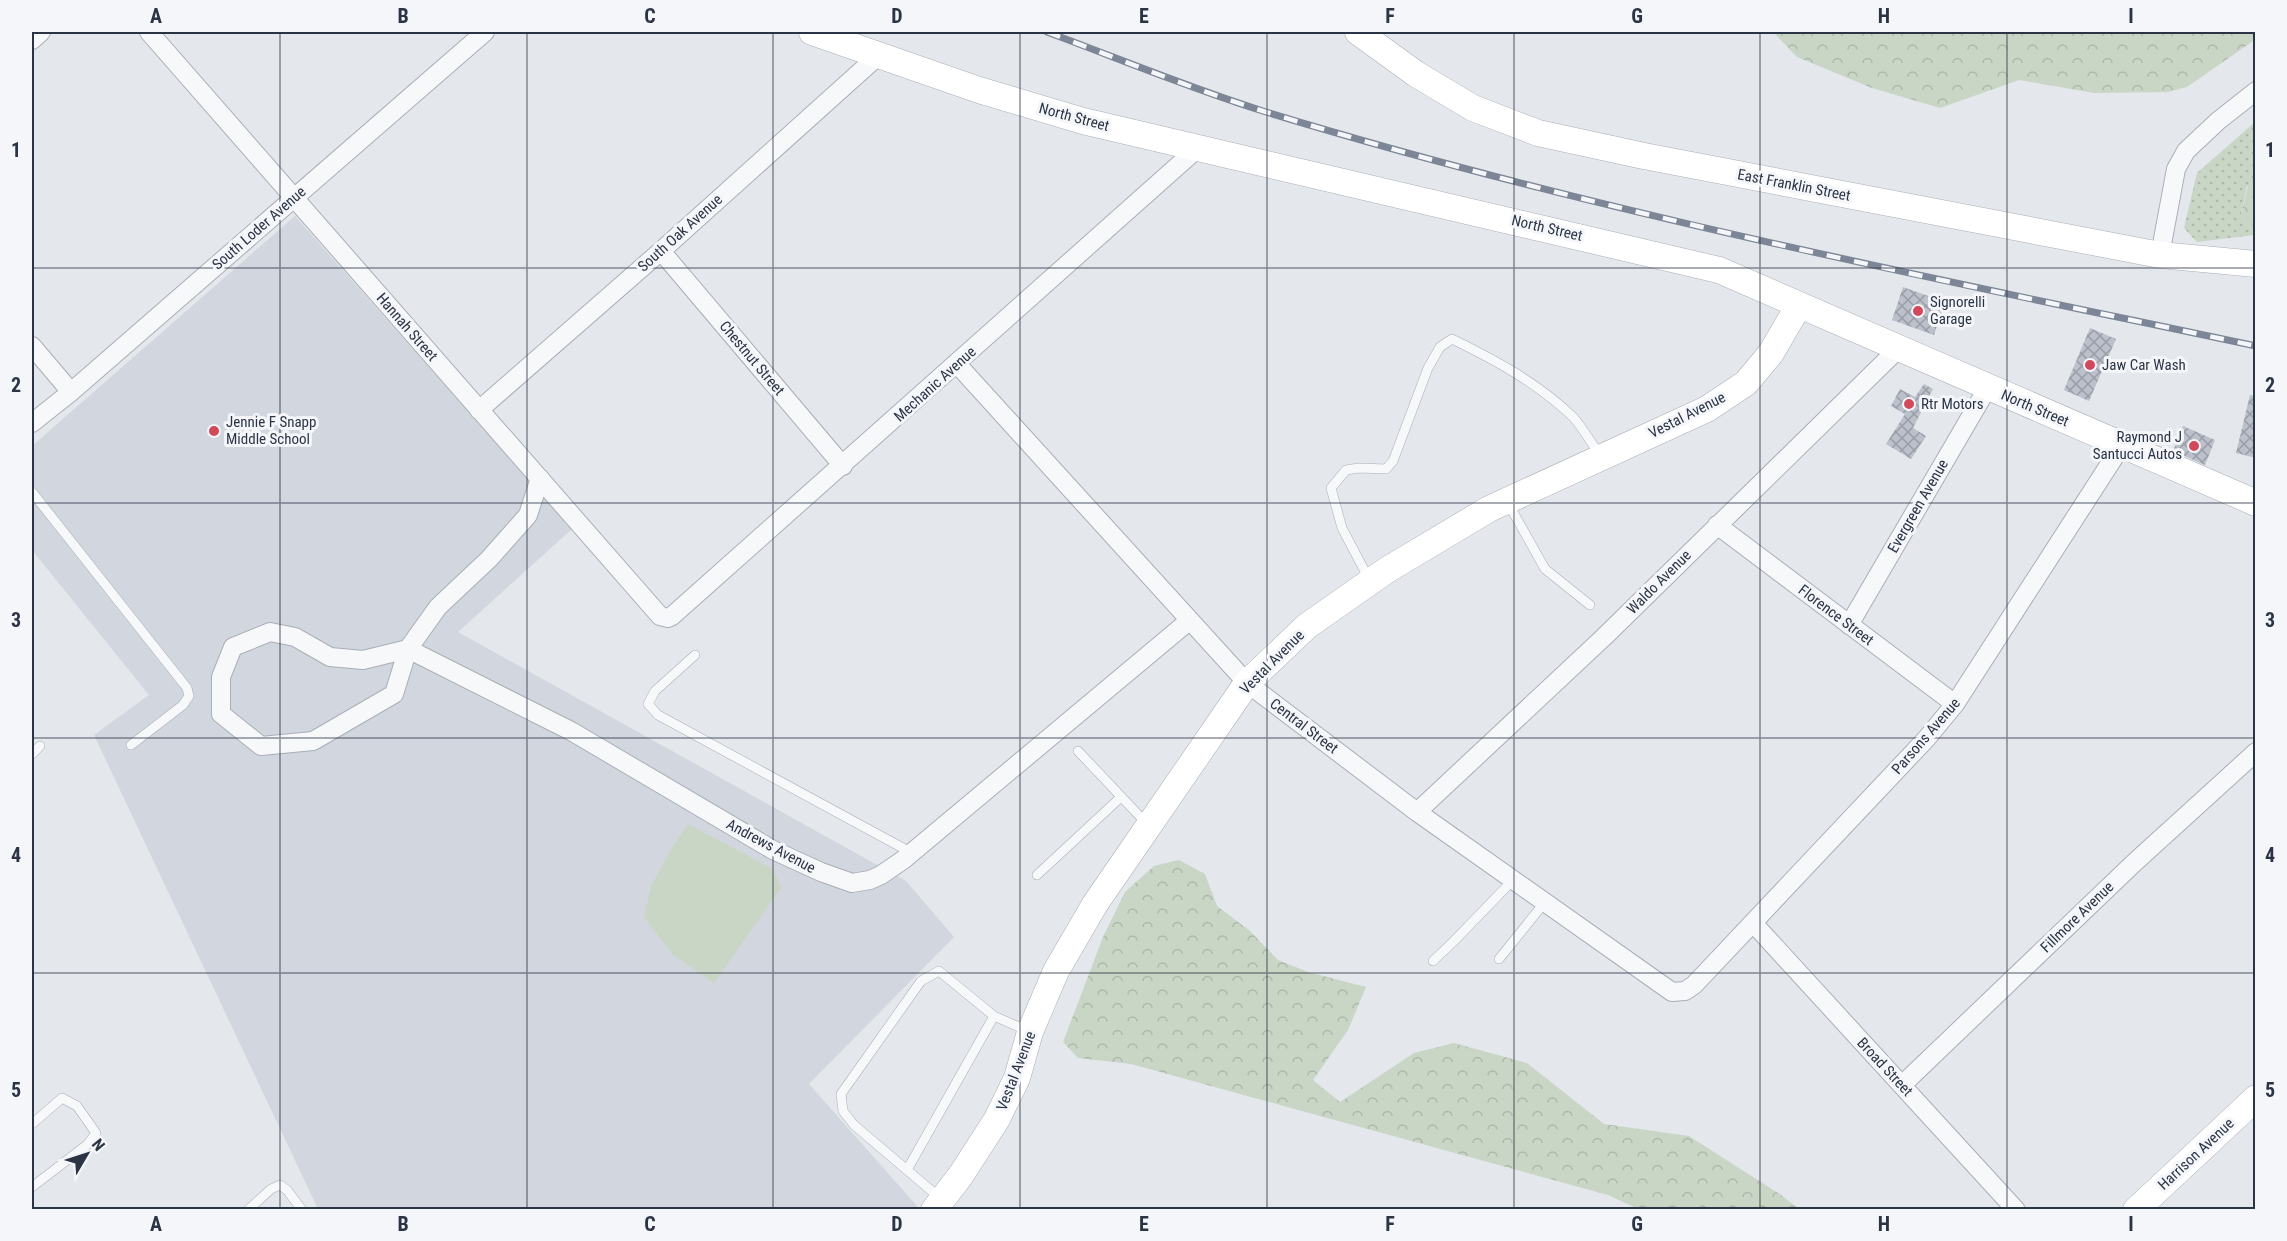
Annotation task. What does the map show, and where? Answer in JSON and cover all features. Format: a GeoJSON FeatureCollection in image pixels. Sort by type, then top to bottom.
{"type":"FeatureCollection","features":[{"type":"Feature","properties":{"kind":"street"},"geometry":{"type":"LineString","coordinates":[[32,40],[41,32]]}},
{"type":"Feature","properties":{"kind":"street","name":"Hannah Street"},"geometry":{"type":"LineString","coordinates":[[149,32],[660,616],[668,618]]}},
{"type":"Feature","properties":{"kind":"street","name":"South Loder Avenue"},"geometry":{"type":"LineString","coordinates":[[32,423],[485,32]]}},
{"type":"Feature","properties":{"kind":"street","name":"North Street"},"geometry":{"type":"LineString","coordinates":[[812,32],[979,90],[1083,121],[1693,262],[1719,270],[2256,502]]}},
{"type":"Feature","properties":{"kind":"street","name":"East Franklin Street"},"geometry":{"type":"LineString","coordinates":[[1358,32],[1416,74],[1473,108],[1538,133],[1644,156],[2160,255],[2256,264]]}},
{"type":"Feature","properties":{"kind":"street","name":"South Oak Avenue"},"geometry":{"type":"LineString","coordinates":[[479,410],[661,251],[879,55]]}},
{"type":"Feature","properties":{"kind":"street"},"geometry":{"type":"LineString","coordinates":[[2160,255],[2176,168],[2187,151],[2218,121],[2256,91]]}},
{"type":"Feature","properties":{"kind":"street","name":"Mechanic Avenue"},"geometry":{"type":"LineString","coordinates":[[668,618],[843,466],[1199,147]]}},
{"type":"Feature","properties":{"kind":"street","name":"Chestnut Street"},"geometry":{"type":"LineString","coordinates":[[661,251],[843,466]]}},
{"type":"Feature","properties":{"kind":"street","name":"Vestal Avenue"},"geometry":{"type":"LineString","coordinates":[[938,1205],[998,1119],[1017,1078],[1030,1032],[1056,970],[1095,904],[1247,683],[1307,626],[1370,582],[1489,509],[1707,409],[1746,383],[1771,353],[1799,305]]}},
{"type":"Feature","properties":{"kind":"street"},"geometry":{"type":"LineString","coordinates":[[32,346],[70,392]]}},
{"type":"Feature","properties":{"kind":"street","name":"Waldo Avenue"},"geometry":{"type":"LineString","coordinates":[[1417,812],[1604,637],[1898,349]]}},
{"type":"Feature","properties":{"kind":"street","name":"Central Street"},"geometry":{"type":"LineString","coordinates":[[957,364],[1247,683],[1417,812],[1672,992],[1685,991]]}},
{"type":"Feature","properties":{"kind":"street","name":"Evergreen Avenue"},"geometry":{"type":"LineString","coordinates":[[1849,625],[1988,387]]}},
{"type":"Feature","properties":{"kind":"street","name":"Parsons Avenue"},"geometry":{"type":"LineString","coordinates":[[1685,991],[1694,985],[1754,924],[1927,738],[1955,704],[2122,445]]}},
{"type":"Feature","properties":{"kind":"street"},"geometry":{"type":"LineString","coordinates":[[408,649],[363,660],[330,657],[295,637],[270,632],[233,647],[221,677],[221,714],[261,746],[313,741],[394,694],[408,649],[438,607],[489,559],[528,515],[540,478]]}},
{"type":"Feature","properties":{"kind":"street","name":"Florence Street"},"geometry":{"type":"LineString","coordinates":[[1717,525],[1955,704]]}},
{"type":"Feature","properties":{"kind":"street","name":"Andrews Avenue"},"geometry":{"type":"LineString","coordinates":[[408,649],[571,731],[773,850],[820,872],[852,883],[870,880],[881,875],[912,853],[1190,620]]}},
{"type":"Feature","properties":{"kind":"street","name":"Fillmore Avenue"},"geometry":{"type":"LineString","coordinates":[[1902,1085],[2134,862],[2256,752]]}},
{"type":"Feature","properties":{"kind":"street","name":"Broad Street"},"geometry":{"type":"LineString","coordinates":[[1754,924],[2016,1209]]}},
{"type":"Feature","properties":{"kind":"street","name":"Harrison Avenue"},"geometry":{"type":"LineString","coordinates":[[2136,1209],[2256,1098]]}},
{"type":"Feature","properties":{"kind":"lane"},"geometry":{"type":"LineString","coordinates":[[1370,582],[1342,528],[1331,488],[1346,470],[1386,469],[1393,461],[1428,368],[1440,346],[1452,339],[1500,363],[1544,393],[1574,419],[1601,457]]}},
{"type":"Feature","properties":{"kind":"lane"},"geometry":{"type":"LineString","coordinates":[[32,492],[187,688],[189,696],[183,705],[131,745]]}},
{"type":"Feature","properties":{"kind":"lane"},"geometry":{"type":"LineString","coordinates":[[1507,501],[1545,569],[1590,605]]}},
{"type":"Feature","properties":{"kind":"lane"},"geometry":{"type":"LineString","coordinates":[[695,655],[655,691],[648,704],[658,715],[912,853]]}},
{"type":"Feature","properties":{"kind":"lane"},"geometry":{"type":"LineString","coordinates":[[32,754],[40,746]]}},
{"type":"Feature","properties":{"kind":"lane"},"geometry":{"type":"LineString","coordinates":[[1078,751],[1148,825]]}},
{"type":"Feature","properties":{"kind":"lane"},"geometry":{"type":"LineString","coordinates":[[1037,875],[1122,797]]}},
{"type":"Feature","properties":{"kind":"lane"},"geometry":{"type":"LineString","coordinates":[[1433,961],[1513,880]]}},
{"type":"Feature","properties":{"kind":"lane"},"geometry":{"type":"LineString","coordinates":[[1499,959],[1545,902]]}},
{"type":"Feature","properties":{"kind":"lane"},"geometry":{"type":"LineString","coordinates":[[938,1205],[907,1170],[854,1125],[843,1111],[841,1094],[921,981],[939,971],[994,1016],[1030,1032]]}},
{"type":"Feature","properties":{"kind":"lane"},"geometry":{"type":"LineString","coordinates":[[907,1170],[994,1016]]}},
{"type":"Feature","properties":{"kind":"lane"},"geometry":{"type":"LineString","coordinates":[[32,1124],[62,1098],[77,1106],[96,1133],[88,1144],[32,1187]]}},
{"type":"Feature","properties":{"kind":"lane"},"geometry":{"type":"LineString","coordinates":[[248,1209],[271,1189],[280,1185],[302,1209]]}},
{"type":"Feature","properties":{"kind":"shaded area"},"geometry":{"type":"Polygon","coordinates":[[[295,216],[572,529],[458,632],[906,881],[954,937],[809,1084],[917,1206],[913,1210],[318,1209],[94,735],[149,695],[32,550],[32,446],[295,216]]]}},
{"type":"Feature","properties":{"kind":"green space"},"geometry":{"type":"Polygon","coordinates":[[[1773,32],[2255,32],[2256,39],[2187,87],[2168,92],[2094,93],[2019,80],[1940,108],[1872,88],[1797,57],[1773,32]]]}},
{"type":"Feature","properties":{"kind":"green space"},"geometry":{"type":"Polygon","coordinates":[[[2255,122],[2255,186],[2247,186],[2241,215],[2254,235],[2197,242],[2184,228],[2197,173],[2255,122]]]}},
{"type":"Feature","properties":{"kind":"green space"},"geometry":{"type":"Polygon","coordinates":[[[2248,186],[2255,186],[2256,235],[2241,215],[2248,186]]]}},
{"type":"Feature","properties":{"kind":"green space"},"geometry":{"type":"Polygon","coordinates":[[[688,824],[773,869],[781,888],[714,983],[672,954],[644,917],[651,886],[688,824]]]}},
{"type":"Feature","properties":{"kind":"green space"},"geometry":{"type":"Polygon","coordinates":[[[1179,860],[1205,874],[1217,906],[1250,931],[1278,960],[1308,972],[1366,987],[1348,1030],[1313,1080],[1340,1102],[1414,1053],[1454,1043],[1527,1063],[1604,1124],[1689,1136],[1799,1209],[1638,1209],[1608,1195],[1131,1064],[1078,1058],[1063,1042],[1103,937],[1125,892],[1154,866],[1179,860]]]}},
{"type":"Feature","properties":{"kind":"building","name":"Signorelli Garage"},"geometry":{"type":"Polygon","coordinates":[[[1903,287],[1945,302],[1934,335],[1892,320],[1903,287]]]}},
{"type":"Feature","properties":{"kind":"building","name":"Jaw Car Wash"},"geometry":{"type":"Polygon","coordinates":[[[2090,328],[2116,339],[2089,401],[2064,390],[2090,328]]]}},
{"type":"Feature","properties":{"kind":"building"},"geometry":{"type":"Polygon","coordinates":[[[1924,384],[1933,389],[1913,428],[1926,436],[1911,459],[1886,444],[1905,414],[1891,406],[1900,389],[1915,397],[1924,384]]]}},
{"type":"Feature","properties":{"kind":"building"},"geometry":{"type":"Polygon","coordinates":[[[2250,395],[2256,396],[2256,458],[2236,453],[2250,395]]]}},
{"type":"Feature","properties":{"kind":"building","name":"Raymond J Santucci Autos"},"geometry":{"type":"Polygon","coordinates":[[[2183,426],[2215,440],[2205,465],[2173,451],[2183,426]]]}},
{"type":"Feature","properties":{"kind":"railway"},"geometry":{"type":"LineString","coordinates":[[1047,32],[1183,84],[1266,112],[1388,148],[1511,180],[1758,240],[2256,346]]}},
{"type":"Feature","properties":{"kind":"place","name":"Signorelli Garage"},"geometry":{"type":"Point","coordinates":[1918,311]}},
{"type":"Feature","properties":{"kind":"place","name":"Jaw Car Wash"},"geometry":{"type":"Point","coordinates":[2090,365]}},
{"type":"Feature","properties":{"kind":"place","name":"Rtr Motors"},"geometry":{"type":"Point","coordinates":[1909,404]}},
{"type":"Feature","properties":{"kind":"place","name":"Jennie F Snapp Middle School"},"geometry":{"type":"Point","coordinates":[214,431]}},
{"type":"Feature","properties":{"kind":"place","name":"Raymond J Santucci Autos"},"geometry":{"type":"Point","coordinates":[2194,446]}}]}
